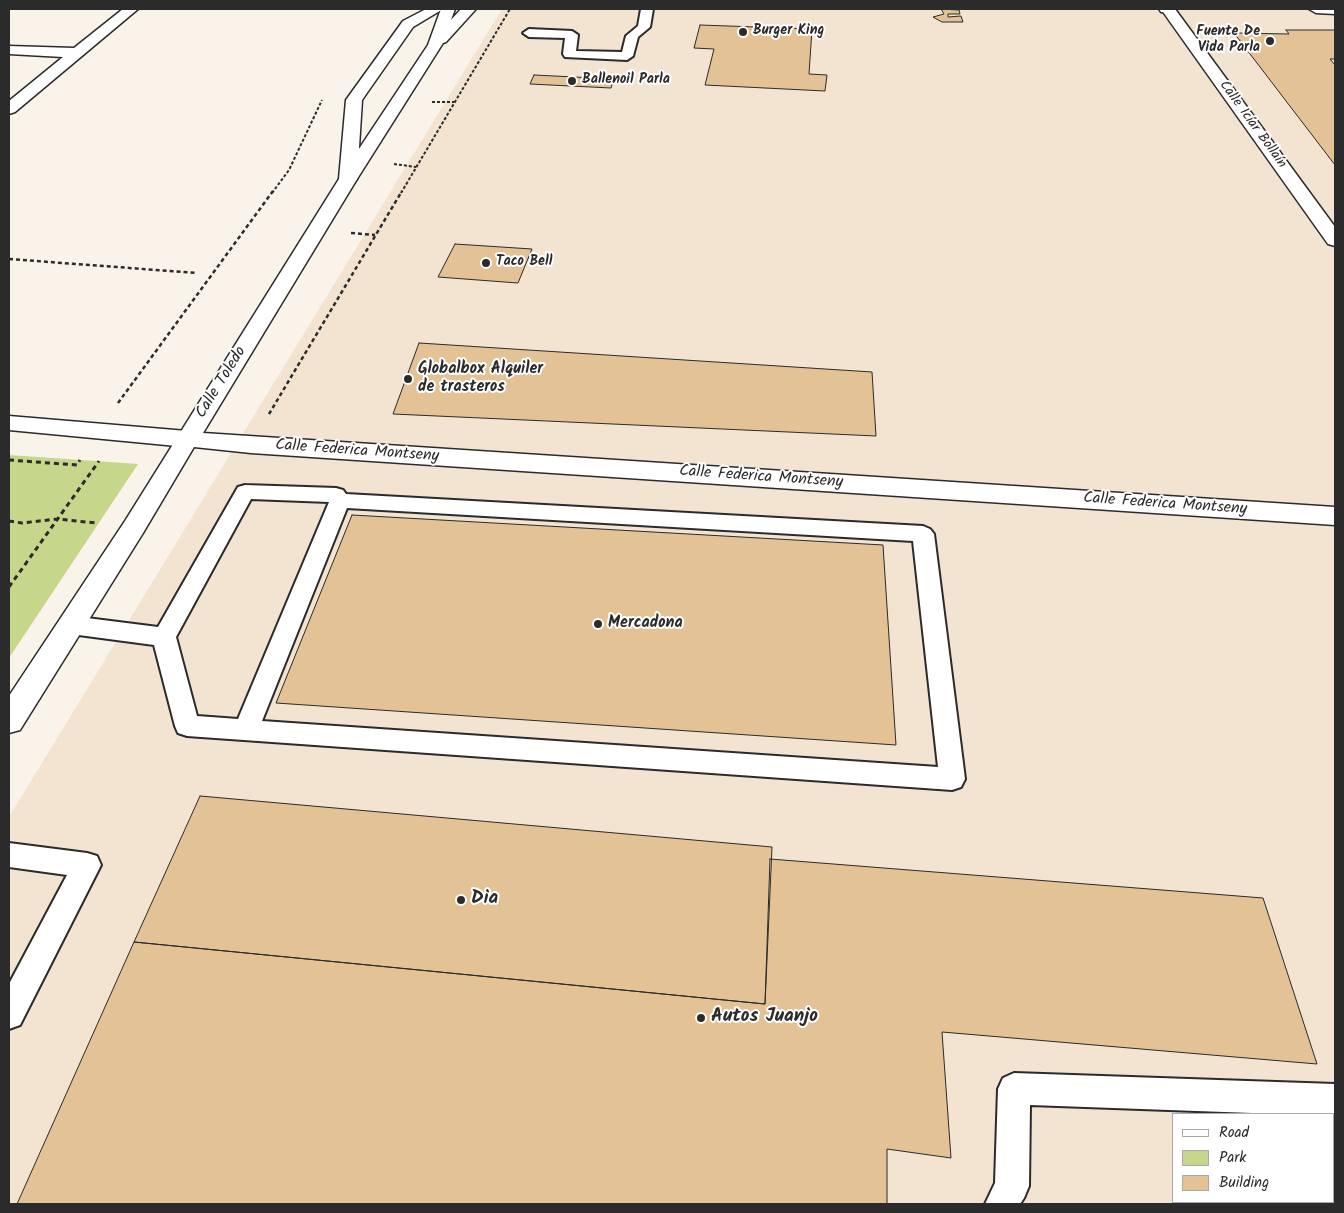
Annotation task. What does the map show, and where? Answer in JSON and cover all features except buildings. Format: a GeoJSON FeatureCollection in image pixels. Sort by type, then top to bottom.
{"type":"FeatureCollection","features":[{"type":"Feature","properties":{"kind":"street"},"geometry":{"type":"LineString","coordinates":[[9,109],[131,9]]}},
{"type":"Feature","properties":{"kind":"street"},"geometry":{"type":"LineString","coordinates":[[348,179],[354,100],[408,24],[436,9]]}},
{"type":"Feature","properties":{"kind":"street","name":"Calle Toledo"},"geometry":{"type":"LineString","coordinates":[[435,45],[448,9]]}},
{"type":"Feature","properties":{"kind":"street","name":"Calle Toledo"},"geometry":{"type":"LineString","coordinates":[[9,721],[134,527],[348,179],[435,45],[469,9]]}},
{"type":"Feature","properties":{"kind":"street","name":"Calle Icíar Bollaín"},"geometry":{"type":"LineString","coordinates":[[1168,9],[1335,240]]}},
{"type":"Feature","properties":{"kind":"street"},"geometry":{"type":"LineString","coordinates":[[1316,9],[1335,10]]}},
{"type":"Feature","properties":{"kind":"street"},"geometry":{"type":"LineString","coordinates":[[9,50],[76,53]]}},
{"type":"Feature","properties":{"kind":"street","name":"Calle Federica Montseny"},"geometry":{"type":"LineString","coordinates":[[9,423],[251,445],[1335,516]]}},
{"type":"Feature","properties":{"kind":"lane"},"geometry":{"type":"LineString","coordinates":[[529,33],[572,35],[569,54],[627,56],[632,36],[644,27],[647,9]]}},
{"type":"Feature","properties":{"kind":"lane"},"geometry":{"type":"LineString","coordinates":[[245,492],[336,494],[340,501],[924,534],[952,779],[188,726],[164,637],[245,492]]}},
{"type":"Feature","properties":{"kind":"lane"},"geometry":{"type":"LineString","coordinates":[[246,730],[340,501]]}},
{"type":"Feature","properties":{"kind":"lane"},"geometry":{"type":"LineString","coordinates":[[71,625],[164,637]]}},
{"type":"Feature","properties":{"kind":"lane"},"geometry":{"type":"LineString","coordinates":[[9,855],[87,864],[9,1014]]}},
{"type":"Feature","properties":{"kind":"lane"},"geometry":{"type":"LineString","coordinates":[[1002,1204],[1012,1186],[1014,1088],[1335,1100]]}},
{"type":"Feature","properties":{"kind":"path"},"geometry":{"type":"LineString","coordinates":[[251,445],[510,9]]}},
{"type":"Feature","properties":{"kind":"path"},"geometry":{"type":"LineString","coordinates":[[9,587],[57,519],[109,432],[289,170],[324,95]]}},
{"type":"Feature","properties":{"kind":"path"},"geometry":{"type":"LineString","coordinates":[[9,259],[197,273]]}},
{"type":"Feature","properties":{"kind":"path"},"geometry":{"type":"LineString","coordinates":[[9,460],[77,466],[109,432]]}},
{"type":"Feature","properties":{"kind":"path"},"geometry":{"type":"LineString","coordinates":[[9,521],[22,523],[57,519],[134,527]]}},
{"type":"Feature","properties":{"kind":"shaded area"},"geometry":{"type":"Polygon","coordinates":[[[502,9],[1335,9],[1335,1204],[9,1204],[9,817],[502,9]]]}},
{"type":"Feature","properties":{"kind":"green space"},"geometry":{"type":"Polygon","coordinates":[[[9,455],[138,464],[9,658],[9,455]]]}},
{"type":"Feature","properties":{"kind":"place","name":"Burger King"},"geometry":{"type":"Point","coordinates":[743,32]}},
{"type":"Feature","properties":{"kind":"place","name":"Fuente De Vida Parla"},"geometry":{"type":"Point","coordinates":[1270,41]}},
{"type":"Feature","properties":{"kind":"place","name":"Ballenoil Parla"},"geometry":{"type":"Point","coordinates":[572,81]}},
{"type":"Feature","properties":{"kind":"place","name":"Taco Bell"},"geometry":{"type":"Point","coordinates":[486,263]}},
{"type":"Feature","properties":{"kind":"place","name":"Globalbox Alquiler de trasteros"},"geometry":{"type":"Point","coordinates":[408,379]}},
{"type":"Feature","properties":{"kind":"place","name":"Mercadona"},"geometry":{"type":"Point","coordinates":[598,624]}},
{"type":"Feature","properties":{"kind":"place","name":"Dia"},"geometry":{"type":"Point","coordinates":[461,900]}},
{"type":"Feature","properties":{"kind":"place","name":"Autos Juanjo"},"geometry":{"type":"Point","coordinates":[701,1018]}}]}
